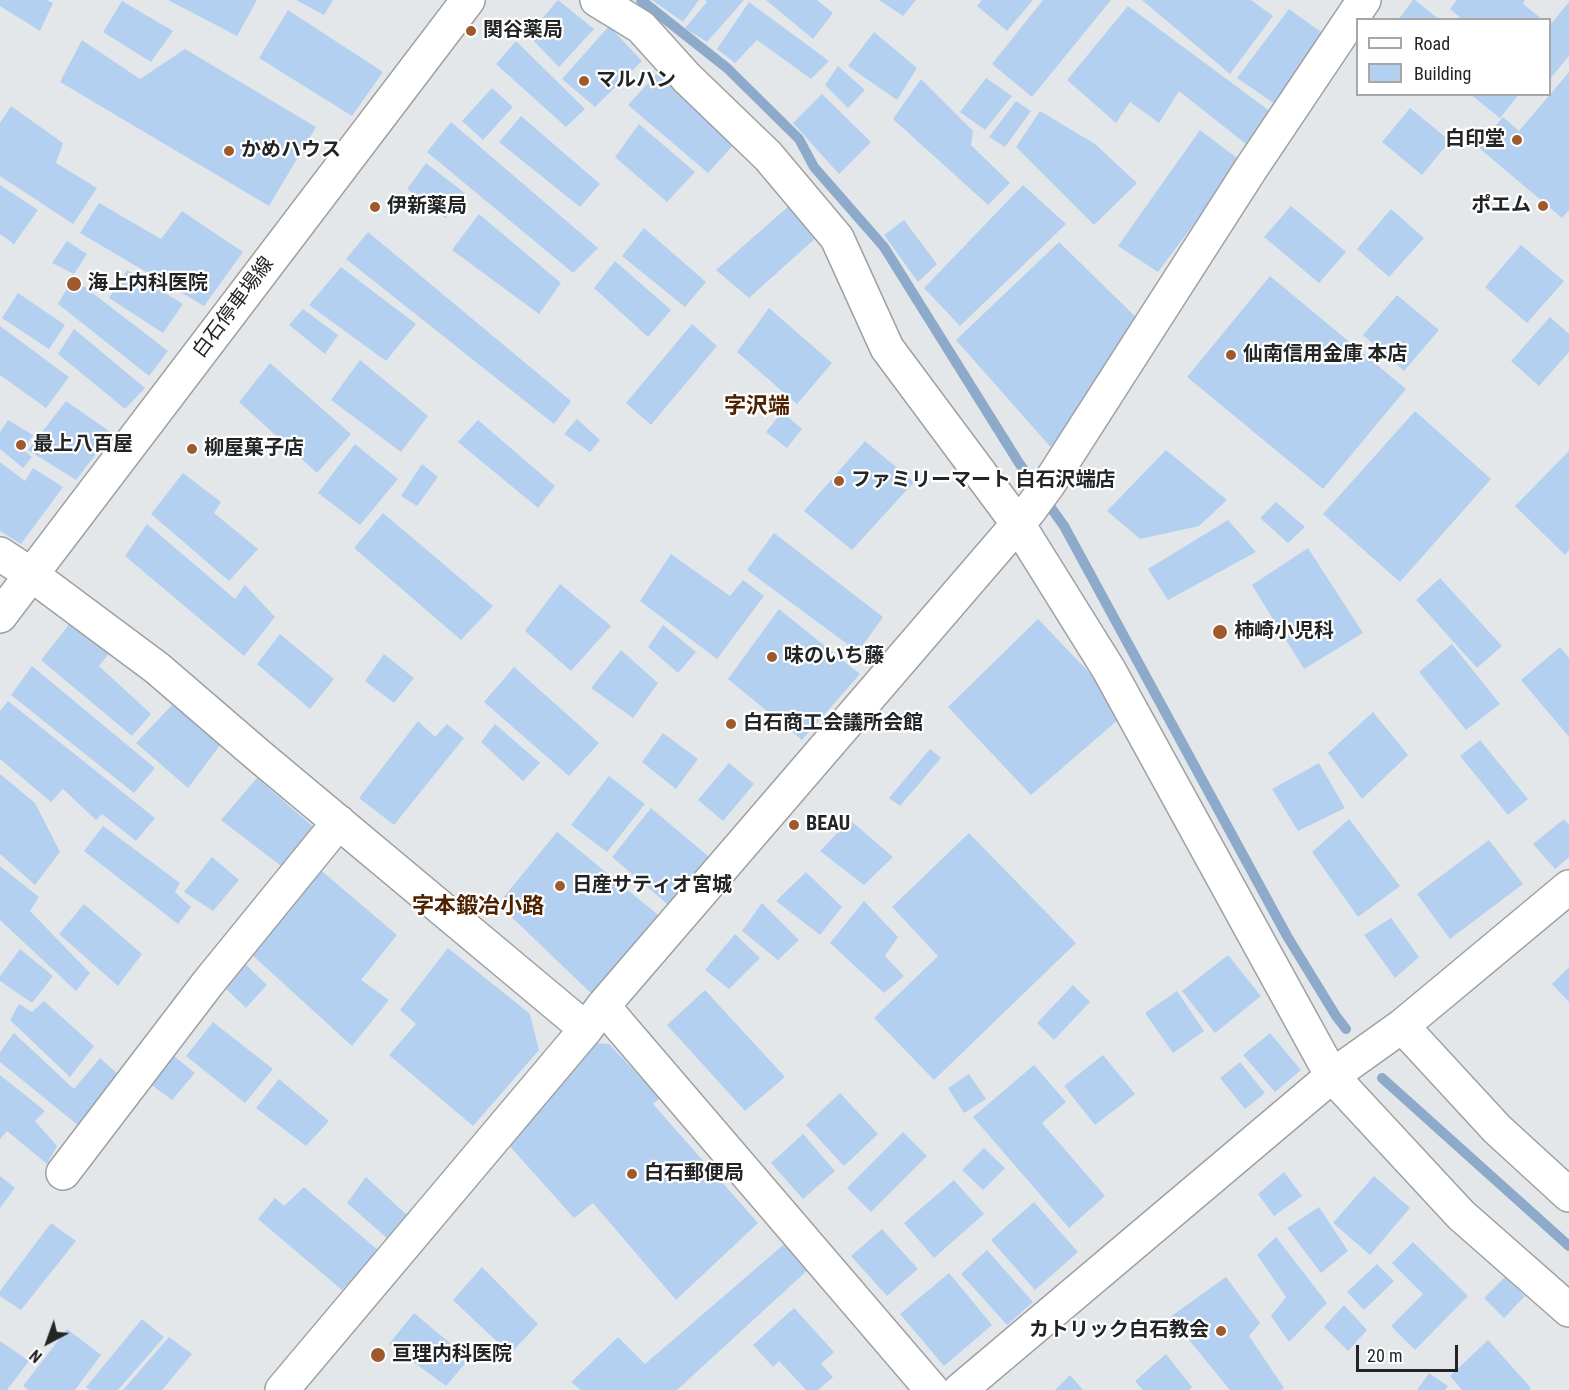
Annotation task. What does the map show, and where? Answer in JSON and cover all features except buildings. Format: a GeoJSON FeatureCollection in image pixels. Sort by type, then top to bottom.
{"type":"FeatureCollection","features":[{"type":"Feature","properties":{"kind":"street","name":"白石停車場線"},"geometry":{"type":"LineString","coordinates":[[0,616],[468,0]]}},
{"type":"Feature","properties":{"kind":"street"},"geometry":{"type":"LineString","coordinates":[[597,0],[642,27],[687,78],[768,156],[837,238],[887,348],[1024,518],[1332,1076],[1461,1215],[1569,1310]]}},
{"type":"Feature","properties":{"kind":"street"},"geometry":{"type":"LineString","coordinates":[[282,1390],[595,1017],[1024,518],[1048,485],[1250,170],[1364,0]]}},
{"type":"Feature","properties":{"kind":"street"},"geometry":{"type":"LineString","coordinates":[[0,554],[32,575],[157,668],[339,822],[595,1017],[932,1390]]}},
{"type":"Feature","properties":{"kind":"street"},"geometry":{"type":"LineString","coordinates":[[63,1173],[208,983],[339,822]]}},
{"type":"Feature","properties":{"kind":"street"},"geometry":{"type":"LineString","coordinates":[[960,1390],[1332,1076],[1402,1026],[1569,887]]}},
{"type":"Feature","properties":{"kind":"street"},"geometry":{"type":"LineString","coordinates":[[1402,1026],[1497,1129],[1569,1195]]}},
{"type":"Feature","properties":{"kind":"waterway"},"geometry":{"type":"LineString","coordinates":[[641,0],[727,68],[799,139],[814,167],[884,247],[1019,463],[1064,526],[1287,936],[1346,1029]]}},
{"type":"Feature","properties":{"kind":"waterway"},"geometry":{"type":"LineString","coordinates":[[1382,1078],[1569,1246]]}},
{"type":"Feature","properties":{"kind":"place","name":"関谷薬局"},"geometry":{"type":"Point","coordinates":[471,31]}},
{"type":"Feature","properties":{"kind":"place","name":"マルハン"},"geometry":{"type":"Point","coordinates":[584,81]}},
{"type":"Feature","properties":{"kind":"place","name":"白印堂"},"geometry":{"type":"Point","coordinates":[1517,140]}},
{"type":"Feature","properties":{"kind":"place","name":"かめハウス"},"geometry":{"type":"Point","coordinates":[229,151]}},
{"type":"Feature","properties":{"kind":"place","name":"ポエム"},"geometry":{"type":"Point","coordinates":[1543,206]}},
{"type":"Feature","properties":{"kind":"place","name":"伊新薬局"},"geometry":{"type":"Point","coordinates":[375,207]}},
{"type":"Feature","properties":{"kind":"place","name":"海上内科医院"},"geometry":{"type":"Point","coordinates":[74,284]}},
{"type":"Feature","properties":{"kind":"place","name":"仙南信用金庫 本店"},"geometry":{"type":"Point","coordinates":[1231,355]}},
{"type":"Feature","properties":{"kind":"place","name":"最上八百屋"},"geometry":{"type":"Point","coordinates":[21,445]}},
{"type":"Feature","properties":{"kind":"place","name":"柳屋菓子店"},"geometry":{"type":"Point","coordinates":[192,449]}},
{"type":"Feature","properties":{"kind":"place","name":"ファミリーマート 白石沢端店"},"geometry":{"type":"Point","coordinates":[839,481]}},
{"type":"Feature","properties":{"kind":"place","name":"柿崎小児科"},"geometry":{"type":"Point","coordinates":[1220,632]}},
{"type":"Feature","properties":{"kind":"place","name":"味のいち藤"},"geometry":{"type":"Point","coordinates":[772,657]}},
{"type":"Feature","properties":{"kind":"place","name":"白石商工会議所会館"},"geometry":{"type":"Point","coordinates":[731,724]}},
{"type":"Feature","properties":{"kind":"place","name":"BEAU"},"geometry":{"type":"Point","coordinates":[794,825]}},
{"type":"Feature","properties":{"kind":"place","name":"日産サティオ宮城"},"geometry":{"type":"Point","coordinates":[560,886]}},
{"type":"Feature","properties":{"kind":"place","name":"白石郵便局"},"geometry":{"type":"Point","coordinates":[632,1174]}},
{"type":"Feature","properties":{"kind":"place","name":"カトリック白石教会"},"geometry":{"type":"Point","coordinates":[1221,1331]}},
{"type":"Feature","properties":{"kind":"place","name":"亘理内科医院"},"geometry":{"type":"Point","coordinates":[378,1355]}},
{"type":"Feature","properties":{"kind":"district","name":"字沢端"},"geometry":{"type":"Point","coordinates":[757,407]}},
{"type":"Feature","properties":{"kind":"district","name":"字本鍛冶小路"},"geometry":{"type":"Point","coordinates":[478,907]}}]}
